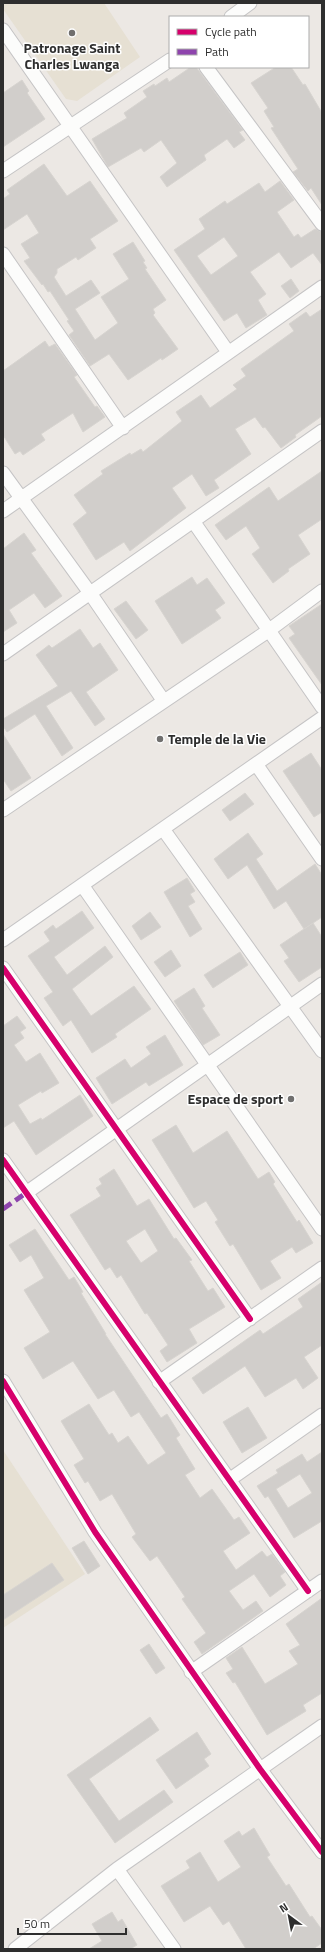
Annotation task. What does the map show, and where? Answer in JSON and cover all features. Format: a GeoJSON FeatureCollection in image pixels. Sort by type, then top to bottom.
{"type":"FeatureCollection","features":[{"type":"Feature","properties":{"kind":"street"},"geometry":{"type":"LineString","coordinates":[[231,16],[250,3]]}},
{"type":"Feature","properties":{"kind":"street"},"geometry":{"type":"LineString","coordinates":[[3,30],[228,352]]}},
{"type":"Feature","properties":{"kind":"street"},"geometry":{"type":"LineString","coordinates":[[3,171],[70,124],[169,61]]}},
{"type":"Feature","properties":{"kind":"street"},"geometry":{"type":"LineString","coordinates":[[207,68],[322,224]]}},
{"type":"Feature","properties":{"kind":"street"},"geometry":{"type":"LineString","coordinates":[[3,254],[123,428]]}},
{"type":"Feature","properties":{"kind":"street"},"geometry":{"type":"LineString","coordinates":[[3,511],[322,287]]}},
{"type":"Feature","properties":{"kind":"street"},"geometry":{"type":"LineString","coordinates":[[3,654],[322,431]]}},
{"type":"Feature","properties":{"kind":"street"},"geometry":{"type":"LineString","coordinates":[[3,473],[90,593],[163,700]]}},
{"type":"Feature","properties":{"kind":"street"},"geometry":{"type":"LineString","coordinates":[[193,521],[322,707]]}},
{"type":"Feature","properties":{"kind":"street"},"geometry":{"type":"LineString","coordinates":[[3,810],[268,630],[322,591]]}},
{"type":"Feature","properties":{"kind":"street"},"geometry":{"type":"LineString","coordinates":[[3,940],[322,718]]}},
{"type":"Feature","properties":{"kind":"street"},"geometry":{"type":"LineString","coordinates":[[256,764],[322,859]]}},
{"type":"Feature","properties":{"kind":"street"},"geometry":{"type":"LineString","coordinates":[[163,829],[322,1051]]}},
{"type":"Feature","properties":{"kind":"street"},"geometry":{"type":"LineString","coordinates":[[82,885],[322,1229]]}},
{"type":"Feature","properties":{"kind":"street"},"geometry":{"type":"LineString","coordinates":[[3,968],[250,1319]]}},
{"type":"Feature","properties":{"kind":"street"},"geometry":{"type":"LineString","coordinates":[[26,1193],[322,984]]}},
{"type":"Feature","properties":{"kind":"street"},"geometry":{"type":"LineString","coordinates":[[3,1160],[308,1591]]}},
{"type":"Feature","properties":{"kind":"street"},"geometry":{"type":"LineString","coordinates":[[159,1382],[322,1268]]}},
{"type":"Feature","properties":{"kind":"street"},"geometry":{"type":"LineString","coordinates":[[3,1381],[95,1532],[191,1672],[260,1769],[322,1852]]}},
{"type":"Feature","properties":{"kind":"street"},"geometry":{"type":"LineString","coordinates":[[229,1480],[322,1415]]}},
{"type":"Feature","properties":{"kind":"street"},"geometry":{"type":"LineString","coordinates":[[191,1672],[322,1581]]}},
{"type":"Feature","properties":{"kind":"street"},"geometry":{"type":"LineString","coordinates":[[15,1949],[117,1869],[322,1726]]}},
{"type":"Feature","properties":{"kind":"street"},"geometry":{"type":"LineString","coordinates":[[117,1869],[174,1949]]}},
{"type":"Feature","properties":{"kind":"shaded area","name":"Patronage Saint Charles Lwanga"},"geometry":{"type":"Polygon","coordinates":[[[3,3],[104,3],[140,57],[77,101],[66,99],[3,9],[3,3]]]}},
{"type":"Feature","properties":{"kind":"shaded area"},"geometry":{"type":"Polygon","coordinates":[[[3,1450],[85,1574],[3,1628],[3,1450]]]}},
{"type":"Feature","properties":{"kind":"building"},"geometry":{"type":"Polygon","coordinates":[[[190,68],[197,68],[243,130],[239,132],[245,140],[234,148],[227,139],[204,155],[206,160],[167,187],[160,177],[177,163],[161,140],[144,152],[141,148],[108,167],[92,139],[127,118],[124,113],[147,97],[143,91],[154,84],[155,86],[167,78],[169,82],[190,68]]]}},
{"type":"Feature","properties":{"kind":"building"},"geometry":{"type":"Polygon","coordinates":[[[274,68],[292,68],[303,85],[305,84],[322,113],[322,205],[311,188],[308,191],[293,172],[298,169],[271,128],[274,127],[264,111],[268,108],[251,83],[274,68]]]}},
{"type":"Feature","properties":{"kind":"building"},"geometry":{"type":"Polygon","coordinates":[[[22,80],[29,91],[27,93],[45,119],[3,147],[3,93],[22,80]]]}},
{"type":"Feature","properties":{"kind":"building"},"geometry":{"type":"Polygon","coordinates":[[[44,164],[67,196],[90,181],[118,221],[90,239],[96,248],[78,260],[76,257],[57,269],[57,273],[54,277],[66,296],[91,280],[100,293],[75,309],[95,340],[118,323],[101,297],[129,279],[113,254],[133,242],[145,261],[143,262],[147,268],[145,269],[166,300],[153,309],[155,313],[153,315],[178,349],[162,360],[161,358],[128,380],[109,354],[90,366],[69,335],[74,331],[67,321],[69,320],[50,291],[48,292],[24,261],[30,258],[21,244],[39,233],[27,214],[3,230],[3,199],[10,194],[7,190],[44,164]]]}},
{"type":"Feature","properties":{"kind":"building"},"geometry":{"type":"Polygon","coordinates":[[[280,181],[294,200],[277,212],[294,237],[298,234],[301,238],[315,229],[322,232],[322,265],[313,253],[291,268],[279,252],[250,272],[266,294],[258,300],[267,315],[246,328],[237,313],[224,321],[174,250],[205,229],[199,219],[225,201],[227,204],[259,183],[265,192],[280,181]],[[224,237],[197,256],[211,275],[238,256],[224,237]]]}},
{"type":"Feature","properties":{"kind":"building"},"geometry":{"type":"Polygon","coordinates":[[[291,279],[299,291],[290,298],[281,286],[291,279]]]}},
{"type":"Feature","properties":{"kind":"building"},"geometry":{"type":"Polygon","coordinates":[[[322,309],[322,416],[295,435],[296,437],[281,448],[265,427],[263,428],[255,417],[235,429],[251,454],[214,480],[219,488],[206,496],[192,474],[172,488],[186,508],[130,551],[124,542],[96,560],[73,524],[87,513],[74,495],[103,474],[101,471],[130,453],[131,455],[141,449],[143,452],[182,421],[176,412],[201,395],[210,408],[237,389],[233,385],[246,376],[241,369],[294,331],[289,324],[306,312],[310,317],[322,309]]]}},
{"type":"Feature","properties":{"kind":"building"},"geometry":{"type":"Polygon","coordinates":[[[45,341],[49,347],[55,344],[77,375],[74,377],[95,407],[97,406],[105,417],[83,432],[73,413],[41,434],[45,440],[23,455],[20,451],[15,454],[3,435],[3,371],[45,341]]]}},
{"type":"Feature","properties":{"kind":"building"},"geometry":{"type":"Polygon","coordinates":[[[322,471],[322,519],[298,535],[310,554],[288,569],[289,571],[273,583],[252,554],[260,548],[246,526],[226,540],[215,525],[269,487],[278,501],[322,471]]]}},
{"type":"Feature","properties":{"kind":"building"},"geometry":{"type":"Polygon","coordinates":[[[24,533],[36,550],[31,553],[62,596],[45,608],[34,593],[9,610],[17,623],[3,632],[3,549],[24,533]]]}},
{"type":"Feature","properties":{"kind":"building"},"geometry":{"type":"Polygon","coordinates":[[[192,577],[197,585],[207,578],[225,603],[215,610],[221,618],[182,644],[155,601],[192,577]]]}},
{"type":"Feature","properties":{"kind":"building"},"geometry":{"type":"Polygon","coordinates":[[[126,601],[148,630],[136,639],[114,609],[126,601]]]}},
{"type":"Feature","properties":{"kind":"building"},"geometry":{"type":"Polygon","coordinates":[[[322,604],[322,685],[289,638],[295,634],[289,626],[322,604]]]}},
{"type":"Feature","properties":{"kind":"building"},"geometry":{"type":"Polygon","coordinates":[[[80,629],[93,648],[100,643],[118,670],[86,692],[105,719],[95,726],[71,691],[46,706],[73,748],[62,756],[35,714],[7,732],[3,726],[3,719],[58,686],[36,655],[49,645],[52,648],[80,629]]]}},
{"type":"Feature","properties":{"kind":"building"},"geometry":{"type":"Polygon","coordinates":[[[3,734],[31,778],[11,791],[3,779],[3,734]]]}},
{"type":"Feature","properties":{"kind":"building"},"geometry":{"type":"Polygon","coordinates":[[[311,753],[322,770],[322,812],[314,817],[283,771],[311,753]]]}},
{"type":"Feature","properties":{"kind":"building"},"geometry":{"type":"Polygon","coordinates":[[[245,793],[254,804],[230,821],[222,810],[245,793]]]}},
{"type":"Feature","properties":{"kind":"building"},"geometry":{"type":"Polygon","coordinates":[[[248,833],[263,854],[256,859],[277,891],[315,864],[322,875],[322,917],[304,929],[286,901],[274,909],[247,865],[228,879],[214,859],[248,833]]]}},
{"type":"Feature","properties":{"kind":"building"},"geometry":{"type":"Polygon","coordinates":[[[187,878],[195,891],[190,894],[195,902],[188,906],[202,929],[190,937],[164,892],[187,878]]]}},
{"type":"Feature","properties":{"kind":"building"},"geometry":{"type":"Polygon","coordinates":[[[82,911],[94,928],[54,957],[67,975],[105,946],[113,957],[72,989],[91,1016],[134,986],[151,1009],[115,1034],[117,1037],[92,1053],[71,1020],[63,1026],[44,998],[53,992],[28,956],[50,941],[44,932],[53,925],[56,929],[82,911]]]}},
{"type":"Feature","properties":{"kind":"building"},"geometry":{"type":"Polygon","coordinates":[[[150,912],[161,927],[141,940],[132,926],[150,912]]]}},
{"type":"Feature","properties":{"kind":"building"},"geometry":{"type":"Polygon","coordinates":[[[313,923],[322,937],[322,967],[299,982],[284,961],[289,958],[280,945],[313,923]]]}},
{"type":"Feature","properties":{"kind":"building"},"geometry":{"type":"Polygon","coordinates":[[[171,950],[181,966],[165,977],[154,962],[171,950]]]}},
{"type":"Feature","properties":{"kind":"building"},"geometry":{"type":"Polygon","coordinates":[[[240,952],[248,965],[213,988],[204,975],[240,952]]]}},
{"type":"Feature","properties":{"kind":"building"},"geometry":{"type":"Polygon","coordinates":[[[194,988],[205,1006],[202,1008],[220,1035],[203,1045],[174,1001],[194,988]]]}},
{"type":"Feature","properties":{"kind":"building"},"geometry":{"type":"Polygon","coordinates":[[[17,1016],[26,1028],[20,1032],[24,1038],[14,1045],[26,1062],[40,1053],[59,1083],[42,1093],[41,1091],[18,1105],[30,1124],[41,1118],[42,1120],[80,1095],[93,1116],[36,1155],[14,1121],[3,1128],[3,1026],[17,1016]]]}},
{"type":"Feature","properties":{"kind":"building"},"geometry":{"type":"Polygon","coordinates":[[[165,1035],[183,1065],[149,1086],[146,1082],[112,1104],[96,1078],[125,1059],[131,1068],[151,1054],[146,1047],[165,1035]]]}},
{"type":"Feature","properties":{"kind":"building"},"geometry":{"type":"Polygon","coordinates":[[[176,1125],[193,1153],[227,1131],[258,1179],[269,1172],[275,1182],[273,1184],[297,1222],[299,1220],[313,1243],[296,1253],[292,1247],[270,1261],[281,1278],[261,1290],[233,1244],[230,1246],[215,1222],[218,1220],[206,1201],[194,1208],[152,1140],[176,1125]]]}},
{"type":"Feature","properties":{"kind":"building"},"geometry":{"type":"Polygon","coordinates":[[[114,1169],[137,1206],[149,1199],[174,1239],[176,1238],[192,1260],[189,1261],[208,1291],[213,1288],[225,1307],[189,1329],[197,1343],[167,1362],[160,1351],[168,1345],[147,1313],[145,1314],[121,1275],[117,1278],[110,1267],[105,1270],[70,1215],[101,1196],[96,1188],[102,1184],[99,1179],[114,1169]],[[145,1229],[126,1241],[141,1263],[158,1251],[145,1229]]]}},
{"type":"Feature","properties":{"kind":"building"},"geometry":{"type":"Polygon","coordinates":[[[35,1229],[69,1280],[74,1277],[83,1292],[81,1293],[105,1334],[161,1418],[167,1414],[180,1435],[176,1438],[195,1469],[185,1475],[200,1498],[212,1489],[234,1520],[239,1517],[250,1533],[223,1551],[236,1570],[262,1551],[267,1557],[272,1554],[285,1572],[280,1576],[286,1585],[270,1597],[254,1574],[229,1591],[243,1610],[256,1601],[263,1611],[202,1654],[194,1642],[206,1633],[182,1599],[185,1597],[157,1556],[150,1561],[132,1537],[136,1534],[112,1494],[100,1501],[88,1481],[85,1483],[74,1465],[84,1459],[61,1421],[89,1404],[109,1435],[112,1433],[118,1443],[128,1436],[148,1465],[166,1453],[139,1412],[131,1417],[114,1390],[98,1399],[73,1361],[43,1379],[24,1348],[50,1332],[24,1290],[44,1278],[31,1255],[20,1262],[9,1245],[35,1229]]]}},
{"type":"Feature","properties":{"kind":"building"},"geometry":{"type":"Polygon","coordinates":[[[322,1282],[322,1345],[304,1357],[318,1378],[303,1389],[296,1378],[265,1397],[245,1366],[203,1394],[192,1378],[260,1330],[263,1334],[303,1307],[298,1299],[322,1282]]]}},
{"type":"Feature","properties":{"kind":"building"},"geometry":{"type":"Polygon","coordinates":[[[248,1407],[267,1438],[242,1453],[223,1422],[248,1407]]]}},
{"type":"Feature","properties":{"kind":"building"},"geometry":{"type":"Polygon","coordinates":[[[322,1452],[322,1521],[294,1538],[268,1496],[265,1498],[257,1486],[278,1473],[276,1470],[302,1454],[307,1462],[322,1452]],[[300,1474],[276,1489],[288,1508],[312,1493],[300,1474]]]}},
{"type":"Feature","properties":{"kind":"building"},"geometry":{"type":"Polygon","coordinates":[[[84,1541],[100,1566],[88,1574],[72,1548],[84,1541]]]}},
{"type":"Feature","properties":{"kind":"building"},"geometry":{"type":"Polygon","coordinates":[[[52,1563],[64,1580],[3,1620],[3,1595],[52,1563]]]}},
{"type":"Feature","properties":{"kind":"building"},"geometry":{"type":"Polygon","coordinates":[[[322,1598],[322,1693],[303,1705],[306,1711],[267,1735],[235,1682],[233,1683],[226,1673],[233,1669],[226,1658],[242,1647],[265,1684],[298,1664],[289,1651],[300,1645],[286,1624],[322,1598]]]}},
{"type":"Feature","properties":{"kind":"building"},"geometry":{"type":"Polygon","coordinates":[[[149,1644],[165,1668],[156,1674],[140,1650],[149,1644]]]}},
{"type":"Feature","properties":{"kind":"building"},"geometry":{"type":"Polygon","coordinates":[[[150,1717],[159,1730],[89,1779],[119,1821],[164,1790],[173,1802],[115,1843],[67,1775],[150,1717]]]}},
{"type":"Feature","properties":{"kind":"building"},"geometry":{"type":"Polygon","coordinates":[[[197,1732],[211,1754],[204,1759],[209,1766],[176,1789],[156,1760],[197,1732]]]}},
{"type":"Feature","properties":{"kind":"building"},"geometry":{"type":"Polygon","coordinates":[[[254,1828],[270,1855],[267,1857],[286,1886],[289,1884],[310,1917],[312,1916],[322,1930],[322,1943],[313,1949],[246,1949],[229,1921],[223,1925],[210,1906],[184,1922],[161,1886],[190,1868],[186,1861],[200,1852],[218,1882],[241,1867],[224,1841],[239,1831],[242,1836],[254,1828]]]}},
{"type":"Feature","properties":{"kind":"building"},"geometry":{"type":"Polygon","coordinates":[[[112,1912],[118,1922],[122,1919],[137,1945],[130,1949],[89,1949],[102,1941],[92,1924],[112,1912]]]}},
{"type":"Feature","properties":{"kind":"marked path"},"geometry":{"type":"LineString","coordinates":[[3,1209],[26,1193]]}},
{"type":"Feature","properties":{"kind":"cycle path"},"geometry":{"type":"LineString","coordinates":[[3,968],[250,1319]]}},
{"type":"Feature","properties":{"kind":"cycle path"},"geometry":{"type":"LineString","coordinates":[[3,1160],[308,1591]]}},
{"type":"Feature","properties":{"kind":"cycle path"},"geometry":{"type":"LineString","coordinates":[[3,1381],[95,1532],[260,1769],[322,1852]]}},
{"type":"Feature","properties":{"kind":"place","name":"Patronage Saint Charles Lwanga"},"geometry":{"type":"Point","coordinates":[72,33]}},
{"type":"Feature","properties":{"kind":"place","name":"Temple de la Vie"},"geometry":{"type":"Point","coordinates":[160,739]}},
{"type":"Feature","properties":{"kind":"place","name":"Espace de sport"},"geometry":{"type":"Point","coordinates":[291,1099]}}]}
